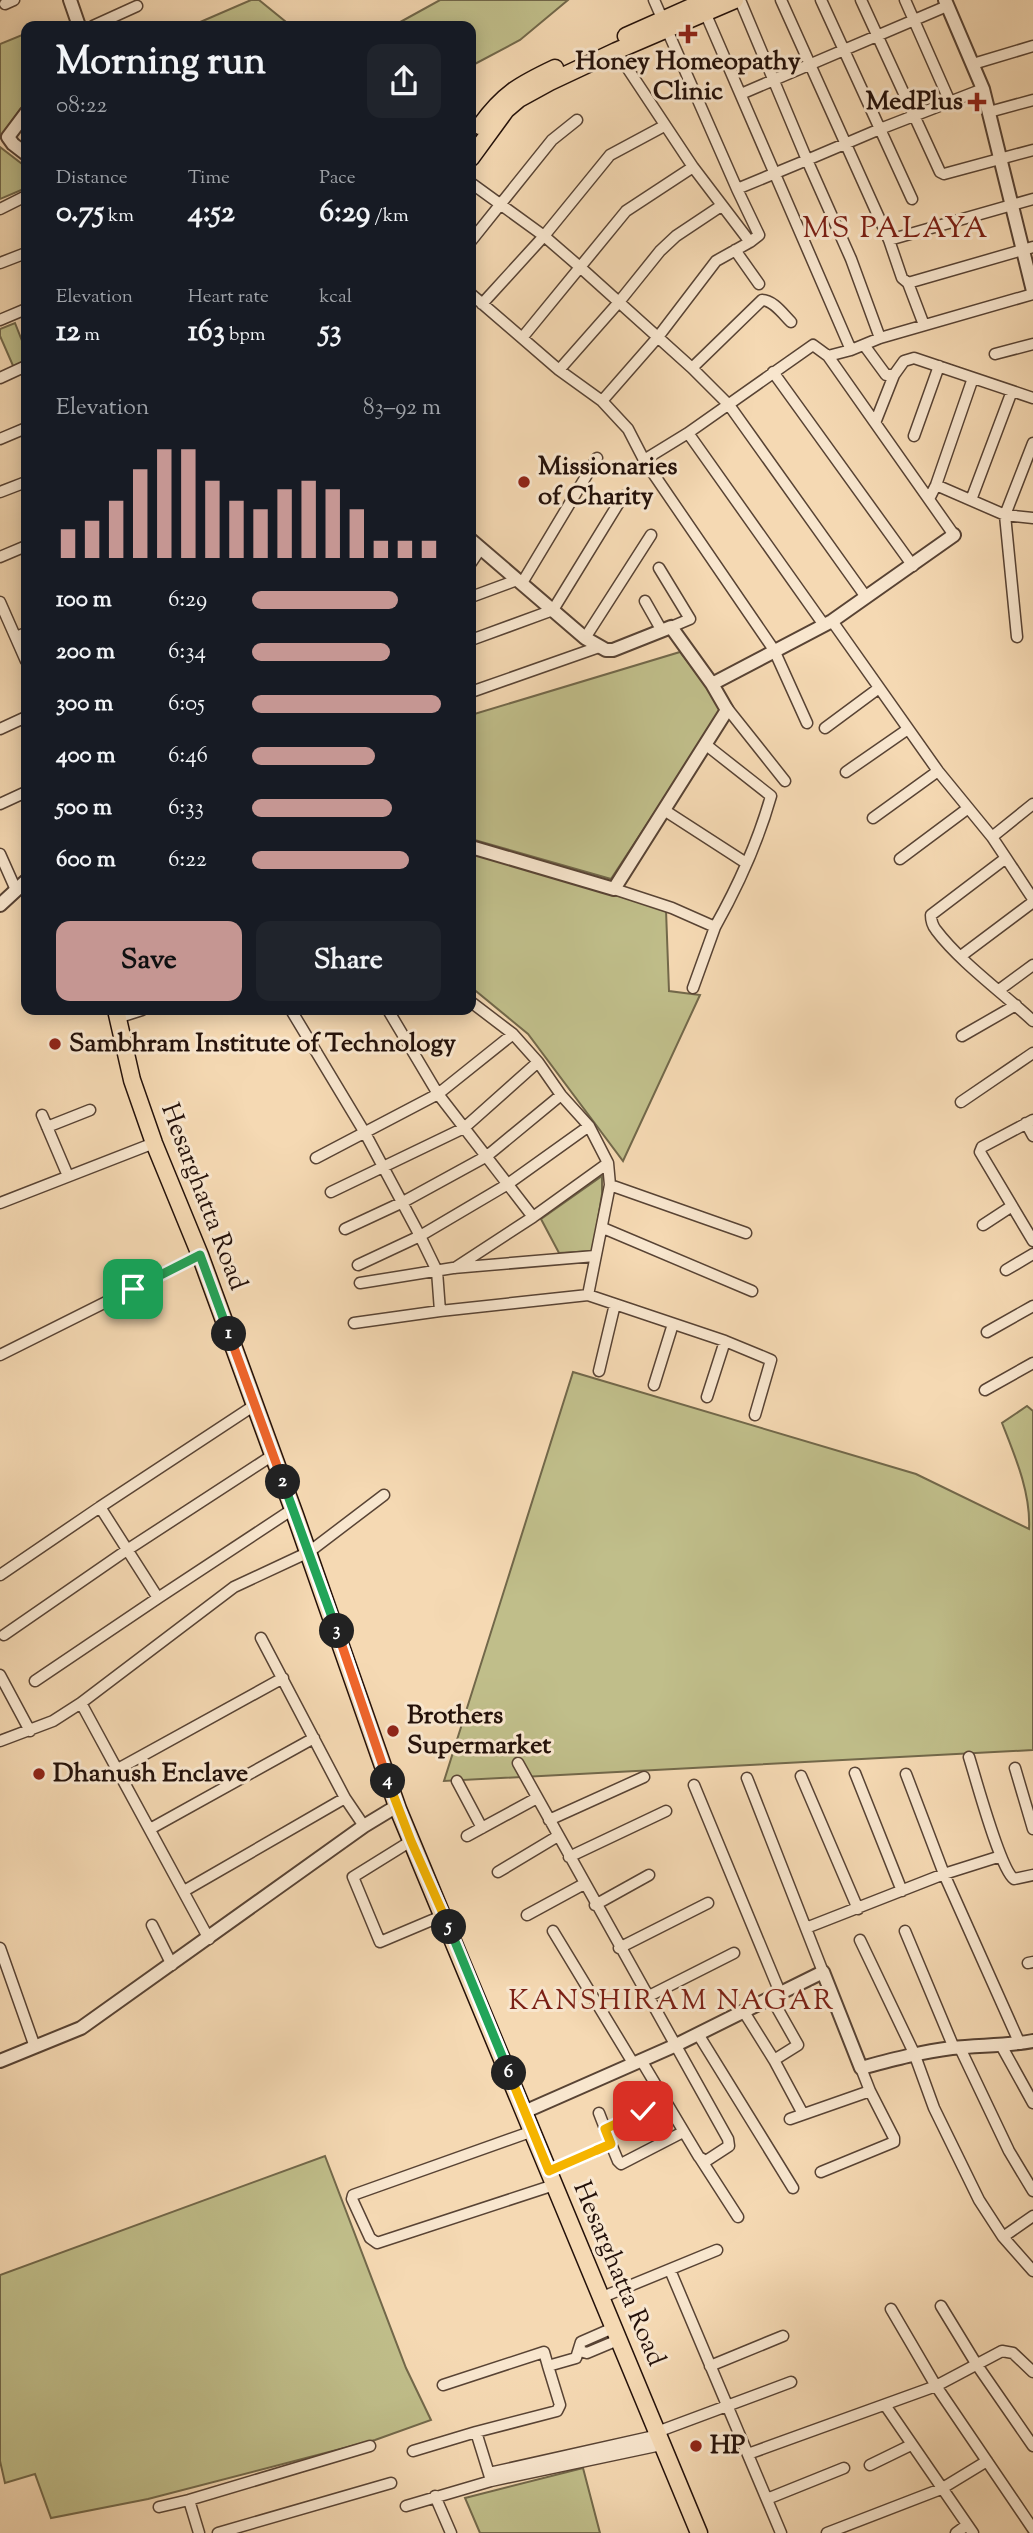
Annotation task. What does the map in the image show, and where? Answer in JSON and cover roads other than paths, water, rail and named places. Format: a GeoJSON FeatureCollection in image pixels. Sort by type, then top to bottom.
{"type":"FeatureCollection","features":[{"type":"Feature","properties":{"kind":"main road"},"geometry":{"type":"LineString","coordinates":[[476,133],[498,102],[509,92],[535,78],[704,6],[738,0]]}},
{"type":"Feature","properties":{"kind":"main road"},"geometry":{"type":"LineString","coordinates":[[476,152],[506,110],[519,99],[666,24]]}},
{"type":"Feature","properties":{"kind":"main road","name":"Hesarghatta Road"},"geometry":{"type":"LineString","coordinates":[[117,1015],[132,1080],[200,1255],[309,1552],[397,1806],[699,2533]]}},
{"type":"Feature","properties":{"kind":"street"},"geometry":{"type":"LineString","coordinates":[[70,0],[77,21]]}},
{"type":"Feature","properties":{"kind":"street"},"geometry":{"type":"LineString","coordinates":[[601,401],[658,337],[716,261],[759,235],[654,0]]}},
{"type":"Feature","properties":{"kind":"street"},"geometry":{"type":"LineString","coordinates":[[738,0],[851,258],[880,338]]}},
{"type":"Feature","properties":{"kind":"street"},"geometry":{"type":"LineString","coordinates":[[781,0],[888,240],[902,278],[908,283],[924,325]]}},
{"type":"Feature","properties":{"kind":"street"},"geometry":{"type":"LineString","coordinates":[[821,0],[912,199]]}},
{"type":"Feature","properties":{"kind":"street"},"geometry":{"type":"LineString","coordinates":[[861,0],[913,117],[938,168],[944,174],[1033,150]]}},
{"type":"Feature","properties":{"kind":"street"},"geometry":{"type":"LineString","coordinates":[[905,0],[950,102]]}},
{"type":"Feature","properties":{"kind":"street"},"geometry":{"type":"LineString","coordinates":[[741,94],[914,20],[946,3],[983,89],[1013,204],[1028,248],[1033,292],[828,356]]}},
{"type":"Feature","properties":{"kind":"street"},"geometry":{"type":"LineString","coordinates":[[104,21],[137,6]]}},
{"type":"Feature","properties":{"kind":"street"},"geometry":{"type":"LineString","coordinates":[[704,6],[851,350]]}},
{"type":"Feature","properties":{"kind":"street"},"geometry":{"type":"LineString","coordinates":[[973,64],[1033,46]]}},
{"type":"Feature","properties":{"kind":"street"},"geometry":{"type":"LineString","coordinates":[[616,51],[664,126],[750,242]]}},
{"type":"Feature","properties":{"kind":"street"},"geometry":{"type":"LineString","coordinates":[[737,189],[983,89]]}},
{"type":"Feature","properties":{"kind":"street"},"geometry":{"type":"LineString","coordinates":[[989,112],[1033,100]]}},
{"type":"Feature","properties":{"kind":"street"},"geometry":{"type":"LineString","coordinates":[[21,120],[8,137],[21,150]]}},
{"type":"Feature","properties":{"kind":"street"},"geometry":{"type":"LineString","coordinates":[[476,234],[552,140],[577,120]]}},
{"type":"Feature","properties":{"kind":"street"},"geometry":{"type":"LineString","coordinates":[[482,304],[544,236],[610,155],[664,126]]}},
{"type":"Feature","properties":{"kind":"street"},"geometry":{"type":"LineString","coordinates":[[522,338],[626,211],[693,167]]}},
{"type":"Feature","properties":{"kind":"street"},"geometry":{"type":"LineString","coordinates":[[476,187],[544,236],[692,368],[729,405],[866,597]]}},
{"type":"Feature","properties":{"kind":"street"},"geometry":{"type":"LineString","coordinates":[[0,209],[21,198]]}},
{"type":"Feature","properties":{"kind":"street"},"geometry":{"type":"LineString","coordinates":[[888,240],[1033,199]]}},
{"type":"Feature","properties":{"kind":"street"},"geometry":{"type":"LineString","coordinates":[[559,369],[660,251],[676,236],[721,206]]}},
{"type":"Feature","properties":{"kind":"street"},"geometry":{"type":"LineString","coordinates":[[908,283],[1028,248]]}},
{"type":"Feature","properties":{"kind":"street"},"geometry":{"type":"LineString","coordinates":[[735,250],[759,284]]}},
{"type":"Feature","properties":{"kind":"street"},"geometry":{"type":"LineString","coordinates":[[0,263],[21,255]]}},
{"type":"Feature","properties":{"kind":"street"},"geometry":{"type":"LineString","coordinates":[[476,299],[601,401],[628,429],[644,460],[774,650],[807,723]]}},
{"type":"Feature","properties":{"kind":"street"},"geometry":{"type":"LineString","coordinates":[[692,368],[762,300],[767,300],[791,322]]}},
{"type":"Feature","properties":{"kind":"street"},"geometry":{"type":"LineString","coordinates":[[0,320],[21,311]]}},
{"type":"Feature","properties":{"kind":"street"},"geometry":{"type":"LineString","coordinates":[[995,354],[1033,344]]}},
{"type":"Feature","properties":{"kind":"street"},"geometry":{"type":"LineString","coordinates":[[644,460],[688,433],[813,345],[828,356],[954,535],[828,623],[712,684]]}},
{"type":"Feature","properties":{"kind":"street"},"geometry":{"type":"LineString","coordinates":[[864,345],[886,375],[894,375]]}},
{"type":"Feature","properties":{"kind":"street"},"geometry":{"type":"LineString","coordinates":[[875,423],[894,375],[907,358],[914,358],[1033,398]]}},
{"type":"Feature","properties":{"kind":"street"},"geometry":{"type":"LineString","coordinates":[[914,436],[939,366]]}},
{"type":"Feature","properties":{"kind":"street"},"geometry":{"type":"LineString","coordinates":[[0,377],[21,368]]}},
{"type":"Feature","properties":{"kind":"street"},"geometry":{"type":"LineString","coordinates":[[773,372],[913,566]]}},
{"type":"Feature","properties":{"kind":"street"},"geometry":{"type":"LineString","coordinates":[[929,499],[973,378]]}},
{"type":"Feature","properties":{"kind":"street"},"geometry":{"type":"LineString","coordinates":[[971,500],[1012,391]]}},
{"type":"Feature","properties":{"kind":"street"},"geometry":{"type":"LineString","coordinates":[[0,439],[21,430]]}},
{"type":"Feature","properties":{"kind":"street"},"geometry":{"type":"LineString","coordinates":[[688,433],[938,771],[992,837],[1033,900],[961,956]]}},
{"type":"Feature","properties":{"kind":"street"},"geometry":{"type":"LineString","coordinates":[[1017,637],[1005,515],[1033,443]]}},
{"type":"Feature","properties":{"kind":"street"},"geometry":{"type":"LineString","coordinates":[[476,595],[519,581],[597,458]]}},
{"type":"Feature","properties":{"kind":"street"},"geometry":{"type":"LineString","coordinates":[[0,492],[21,484]]}},
{"type":"Feature","properties":{"kind":"street"},"geometry":{"type":"LineString","coordinates":[[936,485],[1005,515],[1033,518]]}},
{"type":"Feature","properties":{"kind":"street"},"geometry":{"type":"LineString","coordinates":[[476,638],[553,610],[623,496]]}},
{"type":"Feature","properties":{"kind":"street"},"geometry":{"type":"LineString","coordinates":[[585,638],[651,535]]}},
{"type":"Feature","properties":{"kind":"street"},"geometry":{"type":"LineString","coordinates":[[476,544],[585,638],[599,647],[613,650],[690,619],[659,568]]}},
{"type":"Feature","properties":{"kind":"street"},"geometry":{"type":"LineString","coordinates":[[0,557],[21,548]]}},
{"type":"Feature","properties":{"kind":"street"},"geometry":{"type":"LineString","coordinates":[[645,601],[785,781]]}},
{"type":"Feature","properties":{"kind":"street"},"geometry":{"type":"LineString","coordinates":[[0,602],[21,649]]}},
{"type":"Feature","properties":{"kind":"street"},"geometry":{"type":"LineString","coordinates":[[16,637],[21,635]]}},
{"type":"Feature","properties":{"kind":"street"},"geometry":{"type":"LineString","coordinates":[[476,690],[599,647]]}},
{"type":"Feature","properties":{"kind":"street"},"geometry":{"type":"LineString","coordinates":[[825,729],[879,688]]}},
{"type":"Feature","properties":{"kind":"street"},"geometry":{"type":"LineString","coordinates":[[614,889],[727,708]]}},
{"type":"Feature","properties":{"kind":"street"},"geometry":{"type":"LineString","coordinates":[[0,729],[21,719]]}},
{"type":"Feature","properties":{"kind":"street"},"geometry":{"type":"LineString","coordinates":[[846,772],[908,729]]}},
{"type":"Feature","properties":{"kind":"street"},"geometry":{"type":"LineString","coordinates":[[693,988],[715,927],[730,900],[765,818],[771,796],[705,744]]}},
{"type":"Feature","properties":{"kind":"street"},"geometry":{"type":"LineString","coordinates":[[873,818],[938,771]]}},
{"type":"Feature","properties":{"kind":"street"},"geometry":{"type":"LineString","coordinates":[[0,804],[21,794]]}},
{"type":"Feature","properties":{"kind":"street"},"geometry":{"type":"LineString","coordinates":[[992,837],[1033,804]]}},
{"type":"Feature","properties":{"kind":"street"},"geometry":{"type":"LineString","coordinates":[[900,859],[967,808]]}},
{"type":"Feature","properties":{"kind":"street"},"geometry":{"type":"LineString","coordinates":[[664,810],[746,863]]}},
{"type":"Feature","properties":{"kind":"street"},"geometry":{"type":"LineString","coordinates":[[476,848],[672,908],[715,927]]}},
{"type":"Feature","properties":{"kind":"street"},"geometry":{"type":"LineString","coordinates":[[0,854],[16,890]]}},
{"type":"Feature","properties":{"kind":"street"},"geometry":{"type":"LineString","coordinates":[[1006,858],[931,915],[931,922],[935,930],[961,956],[1033,1021]]}},
{"type":"Feature","properties":{"kind":"street"},"geometry":{"type":"LineString","coordinates":[[0,905],[21,886]]}},
{"type":"Feature","properties":{"kind":"street"},"geometry":{"type":"LineString","coordinates":[[999,990],[1033,965]]}},
{"type":"Feature","properties":{"kind":"street"},"geometry":{"type":"LineString","coordinates":[[962,1036],[1016,1005]]}},
{"type":"Feature","properties":{"kind":"street"},"geometry":{"type":"LineString","coordinates":[[476,1006],[513,1034],[538,1062],[561,1095],[589,1126],[608,1163],[610,1185],[589,1295]]}},
{"type":"Feature","properties":{"kind":"street"},"geometry":{"type":"LineString","coordinates":[[294,1015],[365,1133],[420,1236],[437,1271],[440,1311]]}},
{"type":"Feature","properties":{"kind":"street"},"geometry":{"type":"LineString","coordinates":[[391,1015],[438,1094],[533,1217]]}},
{"type":"Feature","properties":{"kind":"street"},"geometry":{"type":"LineString","coordinates":[[316,1158],[438,1094],[513,1034]]}},
{"type":"Feature","properties":{"kind":"street"},"geometry":{"type":"LineString","coordinates":[[961,1102],[1033,1053]]}},
{"type":"Feature","properties":{"kind":"street"},"geometry":{"type":"LineString","coordinates":[[331,1192],[464,1128],[538,1062]]}},
{"type":"Feature","properties":{"kind":"street"},"geometry":{"type":"LineString","coordinates":[[345,1229],[403,1202],[487,1156],[561,1095]]}},
{"type":"Feature","properties":{"kind":"street"},"geometry":{"type":"LineString","coordinates":[[47,1127],[89,1110]]}},
{"type":"Feature","properties":{"kind":"street"},"geometry":{"type":"LineString","coordinates":[[42,1115],[68,1177]]}},
{"type":"Feature","properties":{"kind":"street"},"geometry":{"type":"LineString","coordinates":[[1033,1136],[1029,1121],[982,1147],[980,1152],[1033,1241]]}},
{"type":"Feature","properties":{"kind":"street"},"geometry":{"type":"LineString","coordinates":[[358,1265],[420,1236],[508,1184],[589,1126]]}},
{"type":"Feature","properties":{"kind":"street"},"geometry":{"type":"LineString","coordinates":[[0,1203],[155,1143]]}},
{"type":"Feature","properties":{"kind":"street"},"geometry":{"type":"LineString","coordinates":[[453,1268],[533,1217],[608,1163]]}},
{"type":"Feature","properties":{"kind":"street"},"geometry":{"type":"LineString","coordinates":[[610,1185],[746,1233]]}},
{"type":"Feature","properties":{"kind":"street"},"geometry":{"type":"LineString","coordinates":[[983,1225],[1012,1206]]}},
{"type":"Feature","properties":{"kind":"street"},"geometry":{"type":"LineString","coordinates":[[603,1228],[752,1292]]}},
{"type":"Feature","properties":{"kind":"street"},"geometry":{"type":"LineString","coordinates":[[1006,1270],[1033,1254]]}},
{"type":"Feature","properties":{"kind":"street"},"geometry":{"type":"LineString","coordinates":[[0,1355],[200,1255]]}},
{"type":"Feature","properties":{"kind":"street"},"geometry":{"type":"LineString","coordinates":[[360,1283],[453,1268],[596,1256]]}},
{"type":"Feature","properties":{"kind":"street"},"geometry":{"type":"LineString","coordinates":[[354,1323],[589,1295],[725,1340],[771,1360],[755,1415]]}},
{"type":"Feature","properties":{"kind":"street"},"geometry":{"type":"LineString","coordinates":[[599,1371],[615,1304]]}},
{"type":"Feature","properties":{"kind":"street"},"geometry":{"type":"LineString","coordinates":[[987,1332],[1033,1306]]}},
{"type":"Feature","properties":{"kind":"street"},"geometry":{"type":"LineString","coordinates":[[654,1385],[673,1324]]}},
{"type":"Feature","properties":{"kind":"street"},"geometry":{"type":"LineString","coordinates":[[707,1396],[725,1340]]}},
{"type":"Feature","properties":{"kind":"street"},"geometry":{"type":"LineString","coordinates":[[985,1390],[1033,1363]]}},
{"type":"Feature","properties":{"kind":"street"},"geometry":{"type":"LineString","coordinates":[[0,1575],[255,1405]]}},
{"type":"Feature","properties":{"kind":"street"},"geometry":{"type":"LineString","coordinates":[[4,1635],[127,1550],[273,1455]]}},
{"type":"Feature","properties":{"kind":"street"},"geometry":{"type":"LineString","coordinates":[[0,1741],[53,1721],[81,1703],[234,1587],[309,1552],[384,1495]]}},
{"type":"Feature","properties":{"kind":"street"},"geometry":{"type":"LineString","coordinates":[[100,1507],[158,1598]]}},
{"type":"Feature","properties":{"kind":"street"},"geometry":{"type":"LineString","coordinates":[[35,1681],[293,1509]]}},
{"type":"Feature","properties":{"kind":"street"},"geometry":{"type":"LineString","coordinates":[[261,1638],[345,1798],[364,1826]]}},
{"type":"Feature","properties":{"kind":"street"},"geometry":{"type":"LineString","coordinates":[[0,1675],[30,1731]]}},
{"type":"Feature","properties":{"kind":"street"},"geometry":{"type":"LineString","coordinates":[[118,1769],[283,1678]]}},
{"type":"Feature","properties":{"kind":"street"},"geometry":{"type":"LineString","coordinates":[[81,1703],[209,1939]]}},
{"type":"Feature","properties":{"kind":"street"},"geometry":{"type":"LineString","coordinates":[[150,1829],[314,1738]]}},
{"type":"Feature","properties":{"kind":"street"},"geometry":{"type":"LineString","coordinates":[[969,1757],[1001,1856],[1012,1879],[1033,1875]]}},
{"type":"Feature","properties":{"kind":"street"},"geometry":{"type":"LineString","coordinates":[[518,1763],[730,2144],[706,2161],[699,2157]]}},
{"type":"Feature","properties":{"kind":"street"},"geometry":{"type":"LineString","coordinates":[[1014,1768],[1033,1829]]}},
{"type":"Feature","properties":{"kind":"street"},"geometry":{"type":"LineString","coordinates":[[855,1773],[902,1891]]}},
{"type":"Feature","properties":{"kind":"street"},"geometry":{"type":"LineString","coordinates":[[861,2068],[914,2053],[1002,2047],[1026,2042],[944,1874],[906,1774]]}},
{"type":"Feature","properties":{"kind":"street"},"geometry":{"type":"LineString","coordinates":[[801,1776],[858,1909]]}},
{"type":"Feature","properties":{"kind":"street"},"geometry":{"type":"LineString","coordinates":[[549,1819],[644,1777]]}},
{"type":"Feature","properties":{"kind":"street"},"geometry":{"type":"LineString","coordinates":[[747,1778],[870,2091],[894,2138],[894,2142],[821,2172]]}},
{"type":"Feature","properties":{"kind":"street"},"geometry":{"type":"LineString","coordinates":[[457,1782],[482,1828]]}},
{"type":"Feature","properties":{"kind":"street"},"geometry":{"type":"LineString","coordinates":[[694,1785],[776,1997],[798,2045],[774,2060]]}},
{"type":"Feature","properties":{"kind":"street"},"geometry":{"type":"LineString","coordinates":[[184,1891],[345,1798]]}},
{"type":"Feature","properties":{"kind":"street"},"geometry":{"type":"LineString","coordinates":[[467,1836],[537,1798]]}},
{"type":"Feature","properties":{"kind":"street"},"geometry":{"type":"LineString","coordinates":[[0,2061],[81,2028],[364,1826],[397,1806]]}},
{"type":"Feature","properties":{"kind":"street"},"geometry":{"type":"LineString","coordinates":[[569,1857],[666,1811]]}},
{"type":"Feature","properties":{"kind":"street"},"geometry":{"type":"LineString","coordinates":[[498,1872],[558,1836]]}},
{"type":"Feature","properties":{"kind":"street"},"geometry":{"type":"LineString","coordinates":[[411,1841],[353,1877],[380,1942],[444,1915]]}},
{"type":"Feature","properties":{"kind":"street"},"geometry":{"type":"LineString","coordinates":[[806,1928],[944,1874],[1001,1856]]}},
{"type":"Feature","properties":{"kind":"street"},"geometry":{"type":"LineString","coordinates":[[595,1905],[649,1875]]}},
{"type":"Feature","properties":{"kind":"street"},"geometry":{"type":"LineString","coordinates":[[527,1915],[584,1884]]}},
{"type":"Feature","properties":{"kind":"street"},"geometry":{"type":"LineString","coordinates":[[619,1948],[708,1903]]}},
{"type":"Feature","properties":{"kind":"street"},"geometry":{"type":"LineString","coordinates":[[152,1925],[172,1965]]}},
{"type":"Feature","properties":{"kind":"street"},"geometry":{"type":"LineString","coordinates":[[553,1931],[738,2217]]}},
{"type":"Feature","properties":{"kind":"street"},"geometry":{"type":"LineString","coordinates":[[905,1931],[957,2048],[1009,2151],[1033,2191]]}},
{"type":"Feature","properties":{"kind":"street"},"geometry":{"type":"LineString","coordinates":[[860,1940],[914,2053],[934,2108],[979,2200],[1003,2237],[1033,2271]]}},
{"type":"Feature","properties":{"kind":"street"},"geometry":{"type":"LineString","coordinates":[[0,1948],[35,2047]]}},
{"type":"Feature","properties":{"kind":"street"},"geometry":{"type":"LineString","coordinates":[[647,1997],[734,1953]]}},
{"type":"Feature","properties":{"kind":"street"},"geometry":{"type":"LineString","coordinates":[[524,2112],[674,2046],[823,1972]]}},
{"type":"Feature","properties":{"kind":"street"},"geometry":{"type":"LineString","coordinates":[[744,2012],[803,2114]]}},
{"type":"Feature","properties":{"kind":"street"},"geometry":{"type":"LineString","coordinates":[[698,2034],[793,2188]]}},
{"type":"Feature","properties":{"kind":"street"},"geometry":{"type":"LineString","coordinates":[[1002,2047],[1033,2103]]}},
{"type":"Feature","properties":{"kind":"street"},"geometry":{"type":"LineString","coordinates":[[790,2119],[870,2091]]}},
{"type":"Feature","properties":{"kind":"street"},"geometry":{"type":"LineString","coordinates":[[605,2129],[643,2111]]}},
{"type":"Feature","properties":{"kind":"street"},"geometry":{"type":"LineString","coordinates":[[599,2113],[621,2164],[683,2132]]}},
{"type":"Feature","properties":{"kind":"street"},"geometry":{"type":"LineString","coordinates":[[533,2131],[353,2194],[352,2199],[370,2238],[377,2243],[552,2178],[611,2144]]}},
{"type":"Feature","properties":{"kind":"street"},"geometry":{"type":"LineString","coordinates":[[1003,2237],[1033,2216]]}},
{"type":"Feature","properties":{"kind":"street"},"geometry":{"type":"LineString","coordinates":[[600,2298],[718,2250]]}},
{"type":"Feature","properties":{"kind":"street"},"geometry":{"type":"LineString","coordinates":[[670,2270],[781,2533]]}},
{"type":"Feature","properties":{"kind":"street"},"geometry":{"type":"LineString","coordinates":[[941,2306],[977,2365],[1033,2446]]}},
{"type":"Feature","properties":{"kind":"street"},"geometry":{"type":"LineString","coordinates":[[891,2309],[936,2386],[1033,2529]]}},
{"type":"Feature","properties":{"kind":"street"},"geometry":{"type":"LineString","coordinates":[[548,2366],[576,2358],[581,2342],[615,2334]]}},
{"type":"Feature","properties":{"kind":"street"},"geometry":{"type":"LineString","coordinates":[[710,2366],[783,2336]]}},
{"type":"Feature","properties":{"kind":"street"},"geometry":{"type":"LineString","coordinates":[[748,2454],[936,2386],[1007,2351],[1013,2353],[1033,2372]]}},
{"type":"Feature","properties":{"kind":"street"},"geometry":{"type":"LineString","coordinates":[[413,2451],[559,2409],[544,2352],[443,2385]]}},
{"type":"Feature","properties":{"kind":"street"},"geometry":{"type":"LineString","coordinates":[[406,2506],[490,2477],[659,2437],[791,2382]]}},
{"type":"Feature","properties":{"kind":"street"},"geometry":{"type":"LineString","coordinates":[[885,2405],[970,2529],[956,2533]]}},
{"type":"Feature","properties":{"kind":"street"},"geometry":{"type":"LineString","coordinates":[[476,2432],[490,2477]]}},
{"type":"Feature","properties":{"kind":"street"},"geometry":{"type":"LineString","coordinates":[[870,2465],[911,2445]]}},
{"type":"Feature","properties":{"kind":"street"},"geometry":{"type":"LineString","coordinates":[[159,2507],[370,2446]]}},
{"type":"Feature","properties":{"kind":"street"},"geometry":{"type":"LineString","coordinates":[[827,2533],[941,2489],[987,2461]]}},
{"type":"Feature","properties":{"kind":"street"},"geometry":{"type":"LineString","coordinates":[[767,2499],[844,2468]]}},
{"type":"Feature","properties":{"kind":"street"},"geometry":{"type":"LineString","coordinates":[[218,2533],[391,2483]]}},
{"type":"Feature","properties":{"kind":"street"},"geometry":{"type":"LineString","coordinates":[[435,2496],[451,2533]]}},
{"type":"Feature","properties":{"kind":"street"},"geometry":{"type":"LineString","coordinates":[[189,2500],[198,2533]]}},
{"type":"Feature","properties":{"kind":"place","name":"Honey Homeopathy Clinic"},"geometry":{"type":"Point","coordinates":[688,34]}},
{"type":"Feature","properties":{"kind":"place","name":"MedPlus"},"geometry":{"type":"Point","coordinates":[977,102]}},
{"type":"Feature","properties":{"kind":"place","name":"Missionaries of Charity"},"geometry":{"type":"Point","coordinates":[524,482]}},
{"type":"Feature","properties":{"kind":"place","name":"Sambhram Institute of Technology"},"geometry":{"type":"Point","coordinates":[55,1044]}},
{"type":"Feature","properties":{"kind":"place","name":"Brothers Supermarket"},"geometry":{"type":"Point","coordinates":[393,1731]}},
{"type":"Feature","properties":{"kind":"place","name":"Dhanush Enclave"},"geometry":{"type":"Point","coordinates":[39,1774]}},
{"type":"Feature","properties":{"kind":"place","name":"HP"},"geometry":{"type":"Point","coordinates":[696,2446]}},
{"type":"Feature","properties":{"kind":"district","name":"MS PALAYA"},"geometry":{"type":"Point","coordinates":[896,229]}},
{"type":"Feature","properties":{"kind":"district","name":"KANSHIRAM NAGAR"},"geometry":{"type":"Point","coordinates":[672,2002]}}]}
